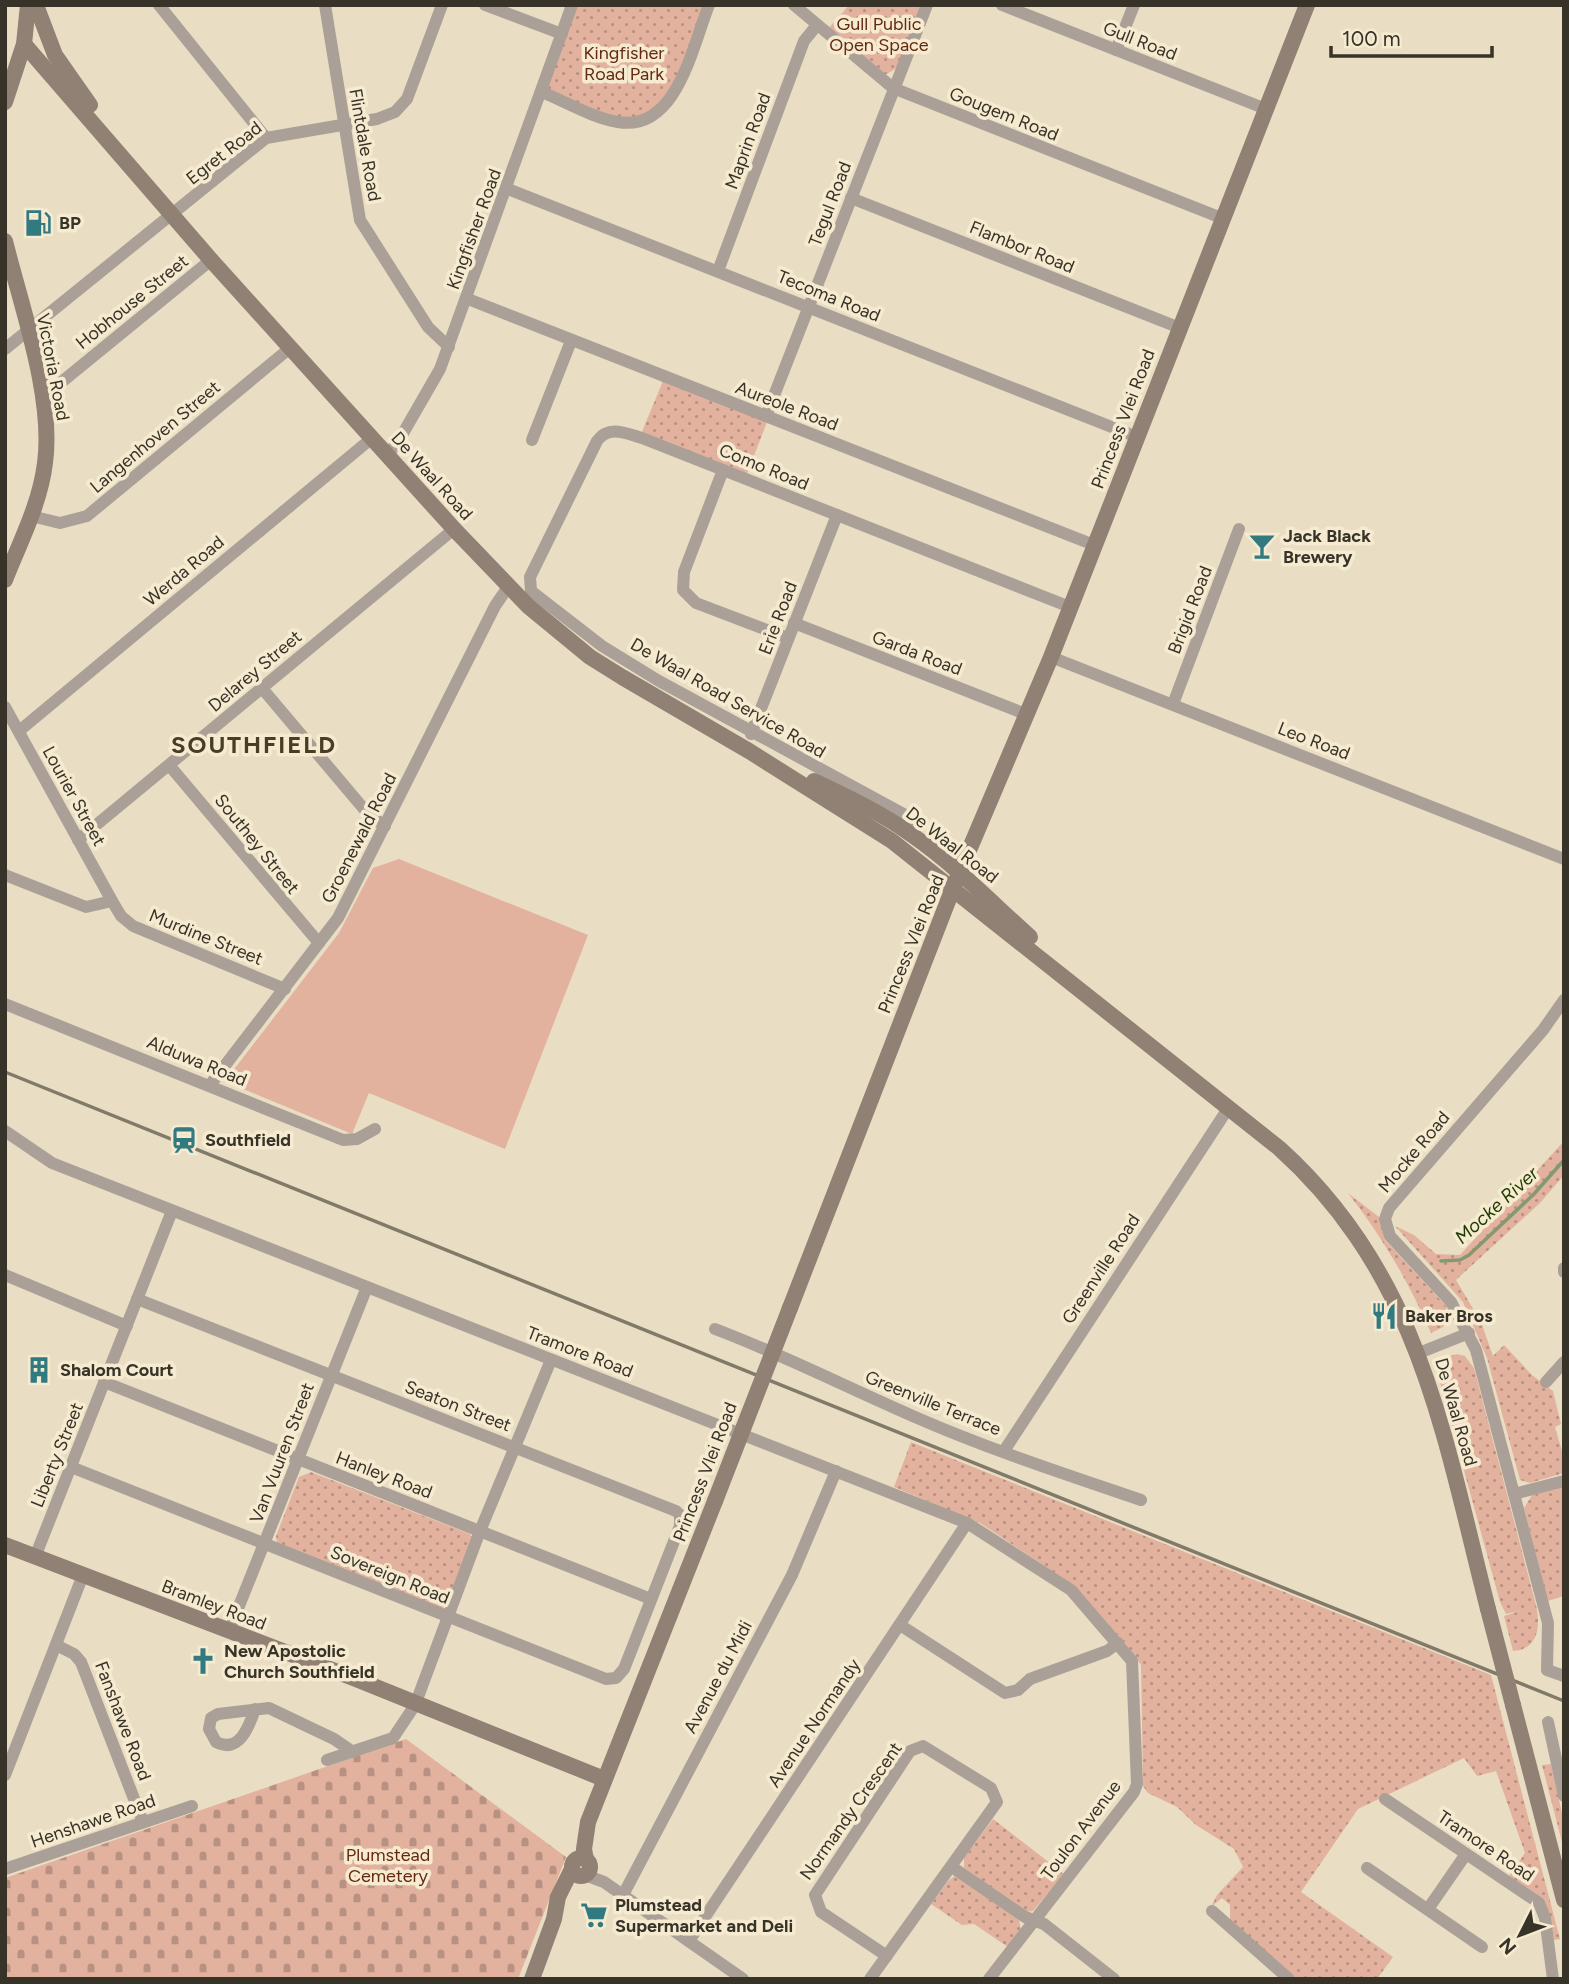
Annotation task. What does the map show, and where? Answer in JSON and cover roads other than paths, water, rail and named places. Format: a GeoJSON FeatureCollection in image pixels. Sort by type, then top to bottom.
{"type":"FeatureCollection","features":[{"type":"Feature","properties":{"kind":"main road"},"geometry":{"type":"LineString","coordinates":[[5,102],[24,44],[28,5]]}},
{"type":"Feature","properties":{"kind":"main road","name":"De Waal Road"},"geometry":{"type":"LineString","coordinates":[[36,5],[52,48],[136,170]]}},
{"type":"Feature","properties":{"kind":"main road","name":"Princess Vlei Road"},"geometry":{"type":"LineString","coordinates":[[532,1979],[554,1919],[558,1897],[582,1868],[588,1822],[604,1779],[953,888],[1028,715],[1307,5]]}},
{"type":"Feature","properties":{"kind":"main road"},"geometry":{"type":"LineString","coordinates":[[24,44],[52,48]]}},
{"type":"Feature","properties":{"kind":"main road","name":"De Waal Road"},"geometry":{"type":"LineString","coordinates":[[24,44],[136,170],[211,260],[508,587],[590,657],[749,751],[892,841],[1090,1000],[1105,1008]]}},
{"type":"Feature","properties":{"kind":"main road","name":"Victoria Road"},"geometry":{"type":"LineString","coordinates":[[5,241],[43,398],[47,440],[45,464],[31,516],[5,580]]}},
{"type":"Feature","properties":{"kind":"main road","name":"De Waal Road"},"geometry":{"type":"LineString","coordinates":[[749,751],[881,815],[960,873],[1105,1008],[1293,1160],[1342,1213],[1387,1281],[1419,1353],[1564,1900]]}},
{"type":"Feature","properties":{"kind":"main road","name":"Bramley Road"},"geometry":{"type":"LineString","coordinates":[[5,1545],[604,1779]]}},
{"type":"Feature","properties":{"kind":"street"},"geometry":{"type":"LineString","coordinates":[[159,5],[266,138]]}},
{"type":"Feature","properties":{"kind":"street","name":"Flintdale Road"},"geometry":{"type":"LineString","coordinates":[[325,5],[342,123],[360,220],[428,327],[449,346]]}},
{"type":"Feature","properties":{"kind":"street","name":"Egret Road"},"geometry":{"type":"LineString","coordinates":[[5,349],[266,138],[377,119],[395,112],[407,99],[442,5]]}},
{"type":"Feature","properties":{"kind":"street"},"geometry":{"type":"LineString","coordinates":[[485,5],[562,34]]}},
{"type":"Feature","properties":{"kind":"street","name":"Kingfisher Road"},"geometry":{"type":"LineString","coordinates":[[387,455],[398,442],[440,369],[508,189],[572,5]]}},
{"type":"Feature","properties":{"kind":"street"},"geometry":{"type":"LineString","coordinates":[[542,92],[615,122],[645,121],[672,99],[709,5]]}},
{"type":"Feature","properties":{"kind":"street","name":"Gougem Road"},"geometry":{"type":"LineString","coordinates":[[794,5],[893,88],[1224,219]]}},
{"type":"Feature","properties":{"kind":"street","name":"Tegul Road"},"geometry":{"type":"LineString","coordinates":[[766,416],[927,5]]}},
{"type":"Feature","properties":{"kind":"street"},"geometry":{"type":"LineString","coordinates":[[1116,50],[1134,5]]}},
{"type":"Feature","properties":{"kind":"street","name":"Gull Road"},"geometry":{"type":"LineString","coordinates":[[1006,6],[1266,109]]}},
{"type":"Feature","properties":{"kind":"street","name":"Maprin Road"},"geometry":{"type":"LineString","coordinates":[[718,271],[804,41],[817,25]]}},
{"type":"Feature","properties":{"kind":"street","name":"Tecoma Road"},"geometry":{"type":"LineString","coordinates":[[508,189],[1137,437]]}},
{"type":"Feature","properties":{"kind":"street","name":"Flambor Road"},"geometry":{"type":"LineString","coordinates":[[851,198],[1180,328]]}},
{"type":"Feature","properties":{"kind":"street","name":"Hobhouse Street"},"geometry":{"type":"LineString","coordinates":[[43,398],[211,260]]}},
{"type":"Feature","properties":{"kind":"street","name":"Aureole Road"},"geometry":{"type":"LineString","coordinates":[[468,299],[1094,545]]}},
{"type":"Feature","properties":{"kind":"street"},"geometry":{"type":"LineString","coordinates":[[532,440],[571,341]]}},
{"type":"Feature","properties":{"kind":"street","name":"Langenhoven Street"},"geometry":{"type":"LineString","coordinates":[[31,516],[60,523],[87,516],[290,348]]}},
{"type":"Feature","properties":{"kind":"street","name":"Como Road"},"geometry":{"type":"LineString","coordinates":[[529,587],[530,577],[602,435],[608,431],[622,432],[723,470],[1070,607]]}},
{"type":"Feature","properties":{"kind":"street","name":"Werda Road"},"geometry":{"type":"LineString","coordinates":[[19,732],[372,438]]}},
{"type":"Feature","properties":{"kind":"street"},"geometry":{"type":"LineString","coordinates":[[723,470],[684,572],[683,590],[696,603],[788,638]]}},
{"type":"Feature","properties":{"kind":"street","name":"Erie Road"},"geometry":{"type":"LineString","coordinates":[[751,734],[837,515]]}},
{"type":"Feature","properties":{"kind":"street","name":"Delarey Street"},"geometry":{"type":"LineString","coordinates":[[78,840],[454,529]]}},
{"type":"Feature","properties":{"kind":"street","name":"Brigid Road"},"geometry":{"type":"LineString","coordinates":[[1173,704],[1240,529]]}},
{"type":"Feature","properties":{"kind":"street","name":"Groenewald Road"},"geometry":{"type":"LineString","coordinates":[[210,1085],[343,909],[490,617],[508,587]]}},
{"type":"Feature","properties":{"kind":"street","name":"De Waal Road Service Road"},"geometry":{"type":"LineString","coordinates":[[529,587],[550,608],[602,646],[751,734],[920,823]]}},
{"type":"Feature","properties":{"kind":"street","name":"Garda Road"},"geometry":{"type":"LineString","coordinates":[[794,624],[1028,715]]}},
{"type":"Feature","properties":{"kind":"street","name":"Leo Road"},"geometry":{"type":"LineString","coordinates":[[1051,657],[1564,859]]}},
{"type":"Feature","properties":{"kind":"street"},"geometry":{"type":"LineString","coordinates":[[261,687],[369,816],[385,826]]}},
{"type":"Feature","properties":{"kind":"street","name":"Lourier Street"},"geometry":{"type":"LineString","coordinates":[[5,707],[112,901]]}},
{"type":"Feature","properties":{"kind":"street","name":"Southey Street"},"geometry":{"type":"LineString","coordinates":[[169,765],[319,943]]}},
{"type":"Feature","properties":{"kind":"street"},"geometry":{"type":"LineString","coordinates":[[5,875],[86,907],[112,901]]}},
{"type":"Feature","properties":{"kind":"street","name":"Murdine Street"},"geometry":{"type":"LineString","coordinates":[[112,901],[121,916],[133,926],[285,989]]}},
{"type":"Feature","properties":{"kind":"street","name":"Mocke Road"},"geometry":{"type":"LineString","coordinates":[[1564,1000],[1543,1030],[1387,1213],[1386,1227],[1390,1236],[1451,1302],[1469,1333],[1480,1363],[1548,1623],[1547,1670],[1564,1676]]}},
{"type":"Feature","properties":{"kind":"street","name":"Alduwa Road"},"geometry":{"type":"LineString","coordinates":[[5,1004],[343,1140],[357,1139],[375,1129]]}},
{"type":"Feature","properties":{"kind":"street","name":"Greenville Road"},"geometry":{"type":"LineString","coordinates":[[1003,1451],[1229,1107]]}},
{"type":"Feature","properties":{"kind":"street","name":"Tramore Road"},"geometry":{"type":"LineString","coordinates":[[5,1131],[52,1163],[967,1523],[1066,1586],[1118,1643]]}},
{"type":"Feature","properties":{"kind":"street","name":"Liberty Street"},"geometry":{"type":"LineString","coordinates":[[35,1557],[172,1211]]}},
{"type":"Feature","properties":{"kind":"street"},"geometry":{"type":"LineString","coordinates":[[5,1275],[127,1326]]}},
{"type":"Feature","properties":{"kind":"street","name":"Van Vuuren Street"},"geometry":{"type":"LineString","coordinates":[[229,1631],[367,1287]]}},
{"type":"Feature","properties":{"kind":"street","name":"Seaton Street"},"geometry":{"type":"LineString","coordinates":[[137,1299],[676,1511],[680,1515],[680,1526],[651,1599]]}},
{"type":"Feature","properties":{"kind":"street","name":"Greenville Terrace"},"geometry":{"type":"LineString","coordinates":[[715,1329],[802,1363],[917,1418],[1141,1500]]}},
{"type":"Feature","properties":{"kind":"street"},"geometry":{"type":"LineString","coordinates":[[1419,1353],[1469,1333]]}},
{"type":"Feature","properties":{"kind":"street"},"geometry":{"type":"LineString","coordinates":[[327,1760],[396,1737],[415,1705],[480,1531],[551,1360]]}},
{"type":"Feature","properties":{"kind":"street"},"geometry":{"type":"LineString","coordinates":[[1546,1382],[1564,1362]]}},
{"type":"Feature","properties":{"kind":"street","name":"Hanley Road"},"geometry":{"type":"LineString","coordinates":[[104,1382],[651,1599]]}},
{"type":"Feature","properties":{"kind":"street","name":"Sovereign Road"},"geometry":{"type":"LineString","coordinates":[[71,1467],[611,1681],[624,1669],[651,1599]]}},
{"type":"Feature","properties":{"kind":"street","name":"Avenue du Midi"},"geometry":{"type":"LineString","coordinates":[[623,1895],[792,1576],[836,1471]]}},
{"type":"Feature","properties":{"kind":"street"},"geometry":{"type":"LineString","coordinates":[[1514,1494],[1564,1481]]}},
{"type":"Feature","properties":{"kind":"street","name":"Avenue Normandy"},"geometry":{"type":"LineString","coordinates":[[689,1941],[967,1523]]}},
{"type":"Feature","properties":{"kind":"street"},"geometry":{"type":"LineString","coordinates":[[5,1775],[83,1575]]}},
{"type":"Feature","properties":{"kind":"street"},"geometry":{"type":"LineString","coordinates":[[900,1625],[1005,1693],[1018,1690],[1030,1679],[1107,1651],[1118,1643]]}},
{"type":"Feature","properties":{"kind":"street","name":"Toulon Avenue"},"geometry":{"type":"LineString","coordinates":[[989,1979],[1136,1787],[1135,1670],[1132,1661],[1118,1643]]}},
{"type":"Feature","properties":{"kind":"street","name":"Fanshawe Road"},"geometry":{"type":"LineString","coordinates":[[56,1645],[74,1654],[81,1662],[143,1822]]}},
{"type":"Feature","properties":{"kind":"street"},"geometry":{"type":"LineString","coordinates":[[255,1709],[270,1707],[334,1738],[353,1752]]}},
{"type":"Feature","properties":{"kind":"street"},"geometry":{"type":"LineString","coordinates":[[1548,1722],[1564,1795]]}},
{"type":"Feature","properties":{"kind":"street","name":"Normandy Crescent"},"geometry":{"type":"LineString","coordinates":[[870,1979],[887,1956],[952,1867],[994,1810],[997,1798],[991,1788],[941,1755],[919,1746],[910,1751],[814,1895],[821,1912],[887,1956]]}},
{"type":"Feature","properties":{"kind":"street","name":"Tramore Road"},"geometry":{"type":"LineString","coordinates":[[1385,1799],[1542,1907],[1553,1979]]}},
{"type":"Feature","properties":{"kind":"street","name":"Henshawe Road"},"geometry":{"type":"LineString","coordinates":[[5,1869],[192,1806]]}},
{"type":"Feature","properties":{"kind":"street"},"geometry":{"type":"LineString","coordinates":[[1428,1909],[1466,1854]]}},
{"type":"Feature","properties":{"kind":"street"},"geometry":{"type":"LineString","coordinates":[[952,1867],[1034,1921],[1044,1924],[1114,1979]]}},
{"type":"Feature","properties":{"kind":"street"},"geometry":{"type":"LineString","coordinates":[[582,1868],[743,1979]]}},
{"type":"Feature","properties":{"kind":"street"},"geometry":{"type":"LineString","coordinates":[[1367,1868],[1482,1947]]}},
{"type":"Feature","properties":{"kind":"street"},"geometry":{"type":"LineString","coordinates":[[1212,1911],[1289,1979]]}},
{"type":"Feature","properties":{"kind":"waterway","name":"Mocke River"},"geometry":{"type":"LineString","coordinates":[[1441,1261],[1460,1260],[1469,1255],[1534,1194],[1564,1160]]}},
{"type":"Feature","properties":{"kind":"railway"},"geometry":{"type":"LineString","coordinates":[[5,1072],[1564,1701]]}},
{"type":"Feature","properties":{"kind":"place","name":"BP"},"geometry":{"type":"Point","coordinates":[38,223]}},
{"type":"Feature","properties":{"kind":"place","name":"Jack Black Brewery"},"geometry":{"type":"Point","coordinates":[1262,546]}},
{"type":"Feature","properties":{"kind":"place","name":"Southfield"},"geometry":{"type":"Point","coordinates":[184,1140]}},
{"type":"Feature","properties":{"kind":"place","name":"Baker Bros"},"geometry":{"type":"Point","coordinates":[1384,1316]}},
{"type":"Feature","properties":{"kind":"place","name":"Shalom Court"},"geometry":{"type":"Point","coordinates":[39,1370]}},
{"type":"Feature","properties":{"kind":"place","name":"New Apostolic Church Southfield"},"geometry":{"type":"Point","coordinates":[203,1661]}},
{"type":"Feature","properties":{"kind":"place","name":"Plumstead Supermarket and Deli"},"geometry":{"type":"Point","coordinates":[594,1915]}},
{"type":"Feature","properties":{"kind":"district","name":"SOUTHFIELD"},"geometry":{"type":"Point","coordinates":[254,745]}},
{"type":"Feature","properties":{"kind":"park label","name":"Gull Public Open Space"},"geometry":{"type":"Point","coordinates":[879,34]}},
{"type":"Feature","properties":{"kind":"park label","name":"Kingfisher Road Park"},"geometry":{"type":"Point","coordinates":[624,63]}},
{"type":"Feature","properties":{"kind":"park label","name":"Plumstead Cemetery"},"geometry":{"type":"Point","coordinates":[388,1865]}}]}
